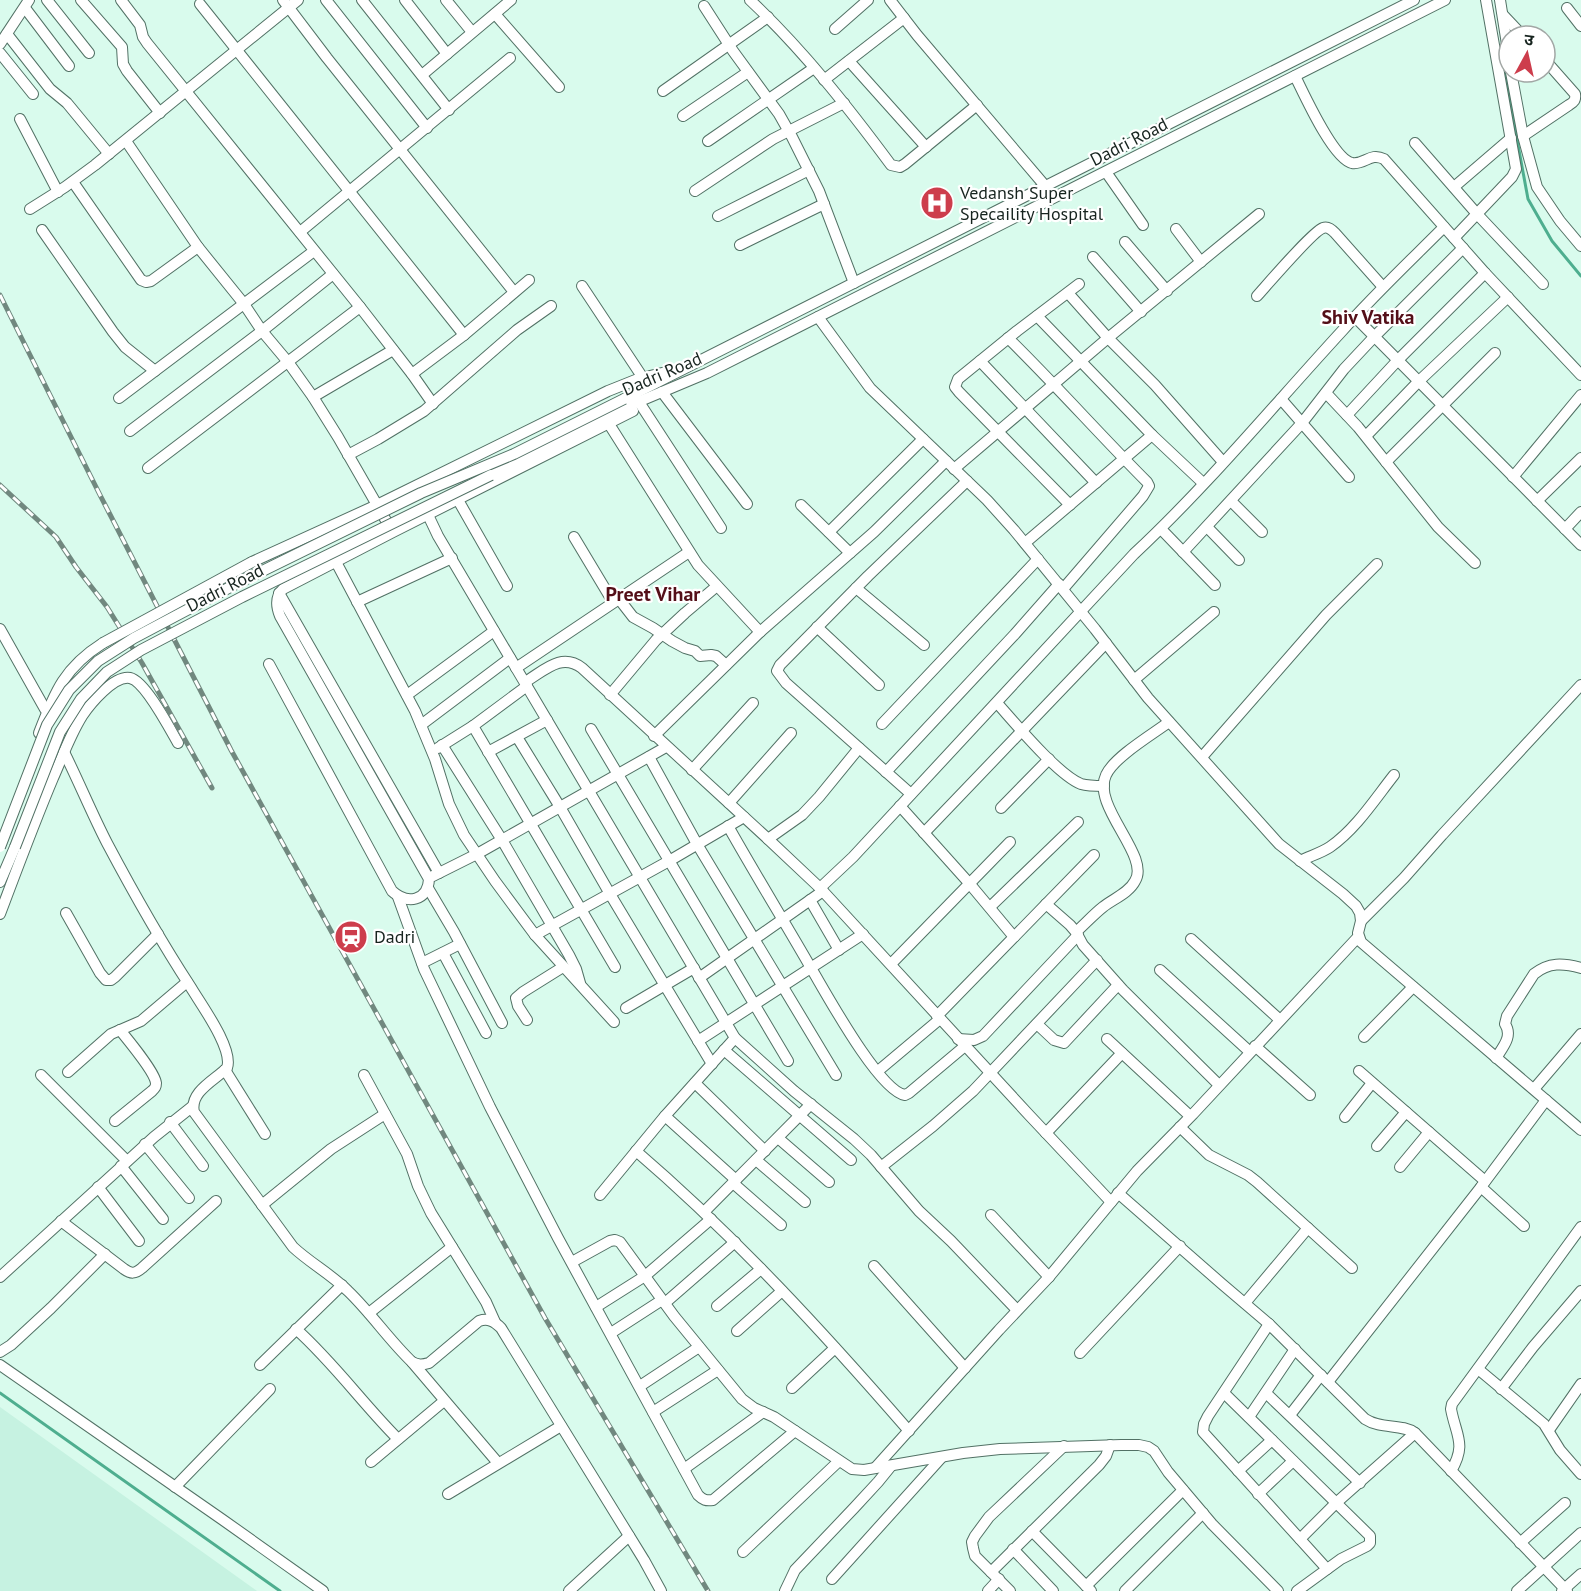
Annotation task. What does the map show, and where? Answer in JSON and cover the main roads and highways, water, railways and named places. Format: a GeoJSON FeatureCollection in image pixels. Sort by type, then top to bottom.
{"type":"FeatureCollection","features":[{"type":"Feature","properties":{"kind":"waterway"},"geometry":{"type":"LineString","coordinates":[[1507,84],[1528,199],[1552,241],[1581,276]]}},
{"type":"Feature","properties":{"kind":"waterway"},"geometry":{"type":"LineString","coordinates":[[0,1393],[280,1591]]}},
{"type":"Feature","properties":{"kind":"railway"},"geometry":{"type":"LineString","coordinates":[[0,295],[231,750],[545,1318],[708,1591]]}},
{"type":"Feature","properties":{"kind":"railway"},"geometry":{"type":"LineString","coordinates":[[0,485],[56,537],[107,607],[142,663],[212,788]]}},
{"type":"Feature","properties":{"kind":"place","name":"Vedansh Super Specaility Hospital"},"geometry":{"type":"Point","coordinates":[937,203]}},
{"type":"Feature","properties":{"kind":"place","name":"Dadri"},"geometry":{"type":"Point","coordinates":[351,937]}},
{"type":"Feature","properties":{"kind":"district","name":"Shiv Vatika"},"geometry":{"type":"Point","coordinates":[1368,317]}},
{"type":"Feature","properties":{"kind":"district","name":"Preet Vihar"},"geometry":{"type":"Point","coordinates":[653,594]}}]}
